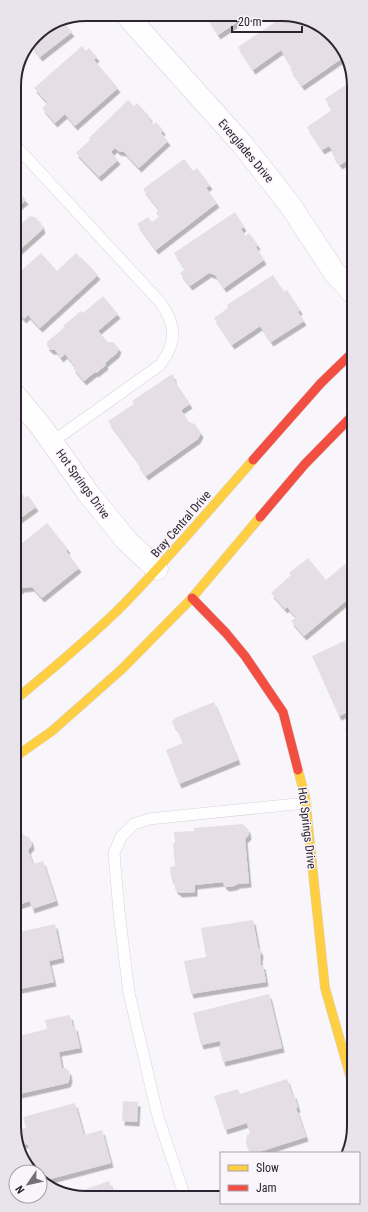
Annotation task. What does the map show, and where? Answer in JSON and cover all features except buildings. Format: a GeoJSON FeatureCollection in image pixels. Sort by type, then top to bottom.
{"type":"FeatureCollection","features":[{"type":"Feature","properties":{"kind":"street","name":"Everglades Drive"},"geometry":{"type":"LineString","coordinates":[[132,21],[243,145],[290,205],[334,272],[347,286]]}},
{"type":"Feature","properties":{"kind":"street","name":"Bray Central Drive"},"geometry":{"type":"LineString","coordinates":[[21,695],[88,639],[123,605],[157,569],[321,383],[347,358]]}},
{"type":"Feature","properties":{"kind":"street","name":"Hot Springs Drive"},"geometry":{"type":"LineString","coordinates":[[21,402],[40,425],[88,493],[127,542],[157,569]]}},
{"type":"Feature","properties":{"kind":"street"},"geometry":{"type":"LineString","coordinates":[[21,753],[52,731],[122,669],[192,598],[305,464],[347,421]]}},
{"type":"Feature","properties":{"kind":"street","name":"Hot Springs Drive"},"geometry":{"type":"LineString","coordinates":[[192,598],[226,633],[245,656],[283,712],[305,796],[325,988],[347,1064]]}},
{"type":"Feature","properties":{"kind":"lane"},"geometry":{"type":"LineString","coordinates":[[21,152],[160,302],[168,314],[172,327],[173,341],[168,354],[160,365],[52,442]]}},
{"type":"Feature","properties":{"kind":"lane"},"geometry":{"type":"LineString","coordinates":[[183,1191],[158,1117],[130,993],[119,912],[114,853],[121,837],[134,824],[149,819],[306,803]]}},
{"type":"Feature","properties":{"kind":"traffic: slow"},"geometry":{"type":"LineString","coordinates":[[21,695],[84,642],[140,588],[253,460]]}},
{"type":"Feature","properties":{"kind":"traffic: slow"},"geometry":{"type":"LineString","coordinates":[[21,753],[52,731],[122,669],[192,598],[260,517]]}},
{"type":"Feature","properties":{"kind":"traffic: slow"},"geometry":{"type":"LineString","coordinates":[[298,770],[305,796],[325,988],[347,1065]]}},
{"type":"Feature","properties":{"kind":"traffic: jam"},"geometry":{"type":"LineString","coordinates":[[253,460],[321,383],[347,358]]}},
{"type":"Feature","properties":{"kind":"traffic: jam"},"geometry":{"type":"LineString","coordinates":[[260,517],[305,464],[347,421]]}},
{"type":"Feature","properties":{"kind":"traffic: jam"},"geometry":{"type":"LineString","coordinates":[[192,598],[226,633],[245,656],[283,712],[298,770]]}}]}
